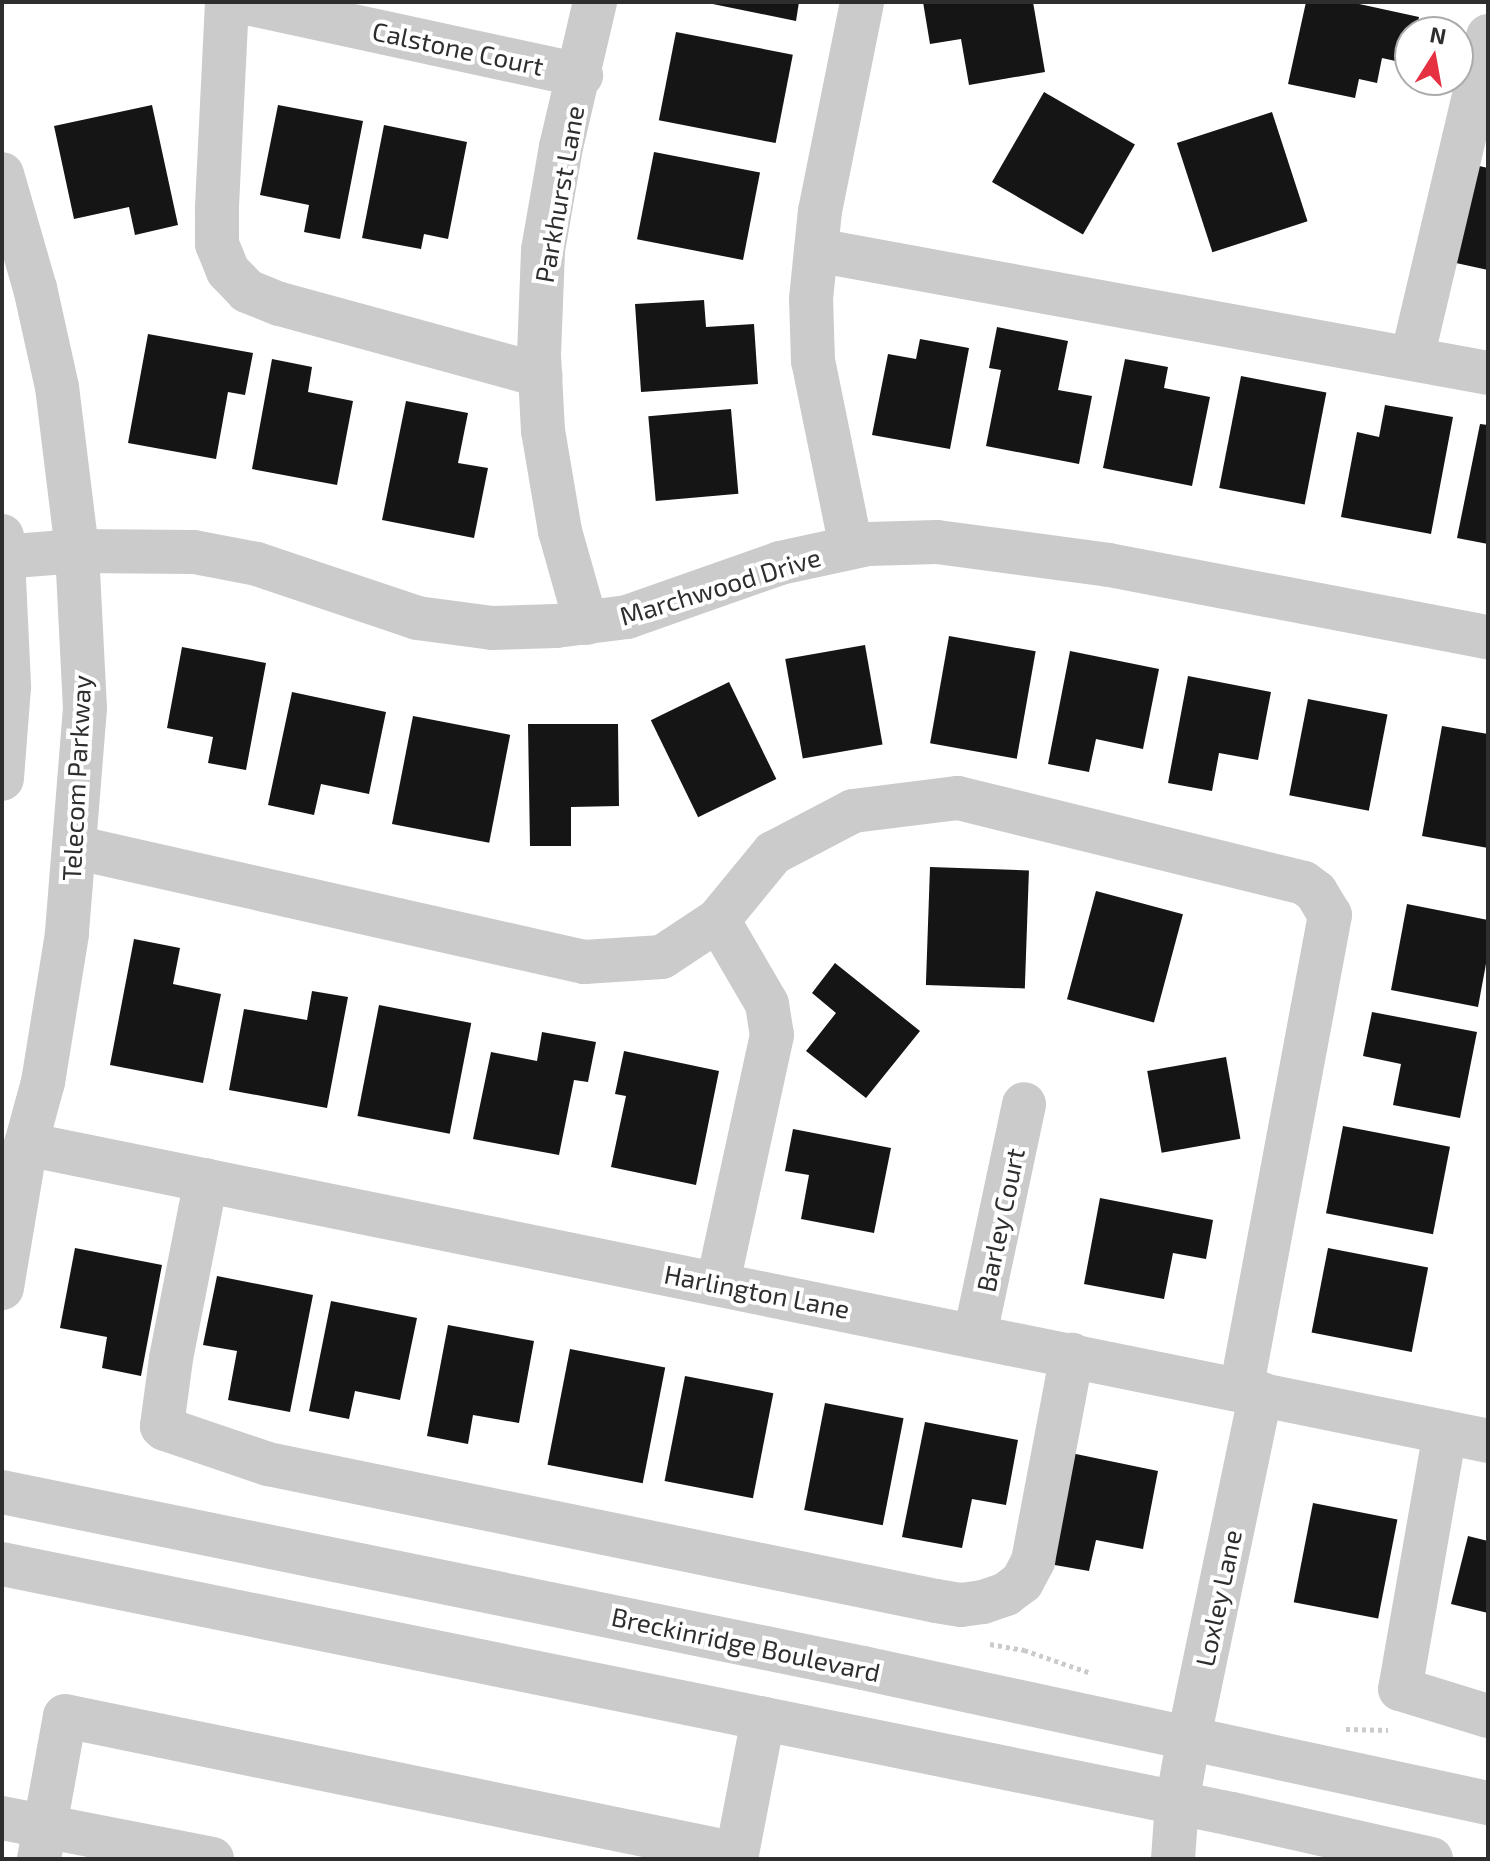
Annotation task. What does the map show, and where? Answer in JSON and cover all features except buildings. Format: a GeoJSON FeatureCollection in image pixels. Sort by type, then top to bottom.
{"type":"FeatureCollection","features":[{"type":"Feature","properties":{"kind":"street"},"geometry":{"type":"LineString","coordinates":[[227,2],[217,244],[228,271],[247,291],[280,304],[540,375]]}},
{"type":"Feature","properties":{"kind":"street","name":"Calstone Court"},"geometry":{"type":"LineString","coordinates":[[242,2],[319,10],[581,75]]}},
{"type":"Feature","properties":{"kind":"street","name":"Parkhurst Lane"},"geometry":{"type":"LineString","coordinates":[[586,623],[560,531],[543,431],[540,375],[543,250],[561,147],[581,75],[595,2]]}},
{"type":"Feature","properties":{"kind":"street"},"geometry":{"type":"LineString","coordinates":[[851,547],[813,361],[811,299],[820,211],[862,2]]}},
{"type":"Feature","properties":{"kind":"street"},"geometry":{"type":"LineString","coordinates":[[1412,358],[1488,36]]}},
{"type":"Feature","properties":{"kind":"street","name":"Telecom Parkway"},"geometry":{"type":"LineString","coordinates":[[2,174],[35,288],[57,387],[77,551],[85,708],[67,934],[43,1082],[26,1144],[2,1288]]}},
{"type":"Feature","properties":{"kind":"street"},"geometry":{"type":"LineString","coordinates":[[816,250],[1488,373]]}},
{"type":"Feature","properties":{"kind":"street","name":"Marchwood Drive"},"geometry":{"type":"LineString","coordinates":[[3,550],[194,552],[241,561],[417,618],[492,628],[586,623],[627,617],[780,563],[851,547],[937,542],[981,545],[1109,565],[1488,637]]}},
{"type":"Feature","properties":{"kind":"street"},"geometry":{"type":"LineString","coordinates":[[2,779],[9,687],[3,550]]}},
{"type":"Feature","properties":{"kind":"street","name":"Loxley Lane"},"geometry":{"type":"LineString","coordinates":[[74,847],[584,962],[662,957],[718,920],[773,853],[853,811],[958,798],[1304,883],[1316,892],[1330,915],[1251,1391],[1177,1803],[1173,1859]]}},
{"type":"Feature","properties":{"kind":"street"},"geometry":{"type":"LineString","coordinates":[[718,920],[767,1004],[772,1035],[718,1283]]}},
{"type":"Feature","properties":{"kind":"street","name":"Barley Court"},"geometry":{"type":"LineString","coordinates":[[975,1335],[1024,1104]]}},
{"type":"Feature","properties":{"kind":"street","name":"Harlington Lane"},"geometry":{"type":"LineString","coordinates":[[26,1144],[1488,1441]]}},
{"type":"Feature","properties":{"kind":"street"},"geometry":{"type":"LineString","coordinates":[[206,1180],[171,1359],[162,1426],[165,1429],[268,1464],[936,1601],[961,1605],[983,1602],[1006,1594],[1022,1582],[1033,1561],[1072,1355]]}},
{"type":"Feature","properties":{"kind":"street"},"geometry":{"type":"LineString","coordinates":[[1445,1432],[1400,1689],[1488,1716]]}},
{"type":"Feature","properties":{"kind":"street","name":"Breckinridge Boulevard"},"geometry":{"type":"LineString","coordinates":[[2,1492],[1189,1737],[1488,1803]]}},
{"type":"Feature","properties":{"kind":"street"},"geometry":{"type":"LineString","coordinates":[[2,1564],[1177,1803],[1431,1859]]}},
{"type":"Feature","properties":{"kind":"street"},"geometry":{"type":"LineString","coordinates":[[42,1843],[65,1716],[736,1857],[763,1719]]}},
{"type":"Feature","properties":{"kind":"street"},"geometry":{"type":"LineString","coordinates":[[2,1818],[42,1843],[212,1859]]}}]}
